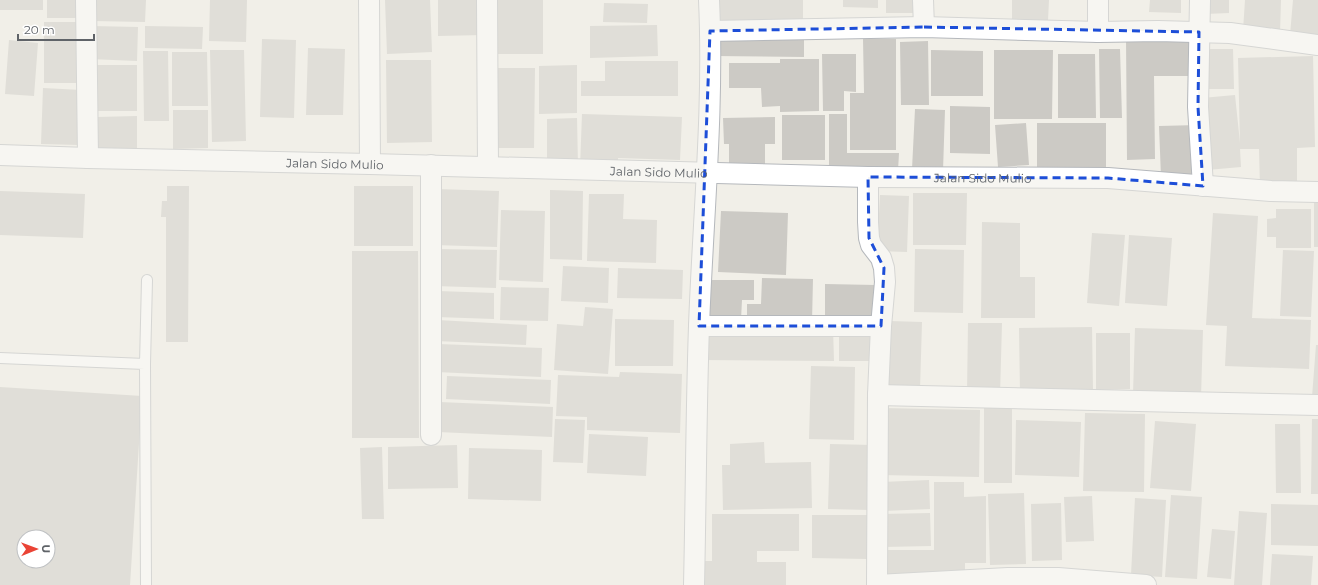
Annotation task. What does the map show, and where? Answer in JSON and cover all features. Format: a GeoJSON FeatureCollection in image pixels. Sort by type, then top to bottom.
{"type":"FeatureCollection","features":[{"type":"Feature","properties":{"kind":"street"},"geometry":{"type":"LineString","coordinates":[[86,0],[88,158]]}},
{"type":"Feature","properties":{"kind":"street"},"geometry":{"type":"LineString","coordinates":[[369,0],[370,164]]}},
{"type":"Feature","properties":{"kind":"street"},"geometry":{"type":"LineString","coordinates":[[486,0],[488,167]]}},
{"type":"Feature","properties":{"kind":"street"},"geometry":{"type":"LineString","coordinates":[[694,585],[699,326],[707,173],[710,31],[709,0]]}},
{"type":"Feature","properties":{"kind":"street"},"geometry":{"type":"LineString","coordinates":[[923,0],[924,27]]}},
{"type":"Feature","properties":{"kind":"street"},"geometry":{"type":"LineString","coordinates":[[1098,0],[1098,32]]}},
{"type":"Feature","properties":{"kind":"street"},"geometry":{"type":"LineString","coordinates":[[1200,0],[1198,107],[1203,186]]}},
{"type":"Feature","properties":{"kind":"street"},"geometry":{"type":"LineString","coordinates":[[710,31],[924,27],[1098,32],[1158,30],[1230,34],[1318,45]]}},
{"type":"Feature","properties":{"kind":"street","name":"Jalan Sido Mulio"},"geometry":{"type":"LineString","coordinates":[[0,155],[868,177],[1108,178],[1271,191],[1318,192]]}},
{"type":"Feature","properties":{"kind":"street"},"geometry":{"type":"LineString","coordinates":[[431,165],[431,435]]}},
{"type":"Feature","properties":{"kind":"street"},"geometry":{"type":"LineString","coordinates":[[868,177],[869,238],[871,245],[881,258],[884,268],[885,282],[881,326],[878,395],[877,585],[1008,578],[1058,578],[1146,585]]}},
{"type":"Feature","properties":{"kind":"street"},"geometry":{"type":"LineString","coordinates":[[699,326],[881,326]]}},
{"type":"Feature","properties":{"kind":"street"},"geometry":{"type":"LineString","coordinates":[[878,395],[1318,405]]}},
{"type":"Feature","properties":{"kind":"lane"},"geometry":{"type":"LineString","coordinates":[[146,585],[145,364],[148,280]]}},
{"type":"Feature","properties":{"kind":"lane"},"geometry":{"type":"LineString","coordinates":[[0,358],[145,364]]}},
{"type":"Feature","properties":{"kind":"highlighted area"},"geometry":{"type":"Polygon","coordinates":[[[924,27],[1199,32],[1198,107],[1203,186],[1108,178],[868,177],[869,238],[884,268],[881,326],[699,326],[710,31],[924,27]]]}},
{"type":"Feature","properties":{"kind":"building"},"geometry":{"type":"Polygon","coordinates":[[[0,0],[43,0],[43,10],[0,10],[0,0]]]}},
{"type":"Feature","properties":{"kind":"building"},"geometry":{"type":"Polygon","coordinates":[[[47,0],[80,0],[80,18],[47,18],[47,0]]]}},
{"type":"Feature","properties":{"kind":"building"},"geometry":{"type":"Polygon","coordinates":[[[93,0],[146,0],[145,22],[93,21],[93,0]]]}},
{"type":"Feature","properties":{"kind":"building"},"geometry":{"type":"Polygon","coordinates":[[[210,0],[247,0],[246,42],[209,41],[210,0]]]}},
{"type":"Feature","properties":{"kind":"building"},"geometry":{"type":"Polygon","coordinates":[[[385,0],[430,0],[432,52],[387,54],[385,0]]]}},
{"type":"Feature","properties":{"kind":"building"},"geometry":{"type":"Polygon","coordinates":[[[438,0],[482,0],[483,35],[438,36],[438,0]]]}},
{"type":"Feature","properties":{"kind":"building"},"geometry":{"type":"Polygon","coordinates":[[[498,0],[543,0],[543,54],[498,54],[498,0]]]}},
{"type":"Feature","properties":{"kind":"building"},"geometry":{"type":"Polygon","coordinates":[[[715,0],[803,0],[803,26],[714,24],[715,0]]]}},
{"type":"Feature","properties":{"kind":"building"},"geometry":{"type":"Polygon","coordinates":[[[843,0],[878,0],[878,8],[843,7],[843,0]]]}},
{"type":"Feature","properties":{"kind":"building"},"geometry":{"type":"Polygon","coordinates":[[[886,0],[917,0],[917,13],[886,13],[886,0]]]}},
{"type":"Feature","properties":{"kind":"building"},"geometry":{"type":"Polygon","coordinates":[[[1012,0],[1049,0],[1048,20],[1012,20],[1012,0]]]}},
{"type":"Feature","properties":{"kind":"building"},"geometry":{"type":"Polygon","coordinates":[[[1150,0],[1181,0],[1181,13],[1149,12],[1150,0]]]}},
{"type":"Feature","properties":{"kind":"building"},"geometry":{"type":"Polygon","coordinates":[[[1204,0],[1229,0],[1229,13],[1205,14],[1204,0]]]}},
{"type":"Feature","properties":{"kind":"building"},"geometry":{"type":"Polygon","coordinates":[[[1245,0],[1281,0],[1280,33],[1243,31],[1245,0]]]}},
{"type":"Feature","properties":{"kind":"building"},"geometry":{"type":"Polygon","coordinates":[[[1293,0],[1318,0],[1318,37],[1290,35],[1293,0]]]}},
{"type":"Feature","properties":{"kind":"building"},"geometry":{"type":"Polygon","coordinates":[[[604,3],[648,4],[647,23],[603,22],[604,3]]]}},
{"type":"Feature","properties":{"kind":"building"},"geometry":{"type":"Polygon","coordinates":[[[44,22],[83,22],[83,83],[44,83],[44,22]]]}},
{"type":"Feature","properties":{"kind":"building"},"geometry":{"type":"Polygon","coordinates":[[[657,25],[658,56],[590,58],[590,26],[657,25]]]}},
{"type":"Feature","properties":{"kind":"building"},"geometry":{"type":"Polygon","coordinates":[[[91,26],[138,27],[137,61],[90,59],[91,26]]]}},
{"type":"Feature","properties":{"kind":"building"},"geometry":{"type":"Polygon","coordinates":[[[145,26],[203,27],[202,49],[145,48],[145,26]]]}},
{"type":"Feature","properties":{"kind":"building"},"geometry":{"type":"Polygon","coordinates":[[[715,34],[804,35],[804,57],[714,56],[715,34]]]}},
{"type":"Feature","properties":{"kind":"building"},"geometry":{"type":"Polygon","coordinates":[[[1193,37],[1193,76],[1154,76],[1155,159],[1127,160],[1126,38],[1193,37]]]}},
{"type":"Feature","properties":{"kind":"building"},"geometry":{"type":"Polygon","coordinates":[[[262,39],[296,40],[294,118],[260,117],[262,39]]]}},
{"type":"Feature","properties":{"kind":"building"},"geometry":{"type":"Polygon","coordinates":[[[863,39],[896,39],[896,150],[850,150],[850,93],[864,93],[863,39]]]}},
{"type":"Feature","properties":{"kind":"building"},"geometry":{"type":"Polygon","coordinates":[[[9,40],[38,43],[34,96],[5,94],[9,40]]]}},
{"type":"Feature","properties":{"kind":"building"},"geometry":{"type":"Polygon","coordinates":[[[928,41],[929,105],[901,105],[900,42],[928,41]]]}},
{"type":"Feature","properties":{"kind":"building"},"geometry":{"type":"Polygon","coordinates":[[[308,48],[345,49],[343,115],[306,115],[308,48]]]}},
{"type":"Feature","properties":{"kind":"building"},"geometry":{"type":"Polygon","coordinates":[[[1099,49],[1120,49],[1122,118],[1100,118],[1099,49]]]}},
{"type":"Feature","properties":{"kind":"building"},"geometry":{"type":"Polygon","coordinates":[[[1205,49],[1233,49],[1234,89],[1207,89],[1205,49]]]}},
{"type":"Feature","properties":{"kind":"building"},"geometry":{"type":"Polygon","coordinates":[[[210,50],[244,50],[246,141],[212,142],[210,50]]]}},
{"type":"Feature","properties":{"kind":"building"},"geometry":{"type":"Polygon","coordinates":[[[931,50],[983,51],[983,96],[931,96],[931,50]]]}},
{"type":"Feature","properties":{"kind":"building"},"geometry":{"type":"Polygon","coordinates":[[[994,50],[1053,50],[1052,119],[994,119],[994,50]]]}},
{"type":"Feature","properties":{"kind":"building"},"geometry":{"type":"Polygon","coordinates":[[[143,51],[168,51],[169,121],[144,121],[143,51]]]}},
{"type":"Feature","properties":{"kind":"building"},"geometry":{"type":"Polygon","coordinates":[[[172,52],[207,52],[208,106],[172,106],[172,52]]]}},
{"type":"Feature","properties":{"kind":"building"},"geometry":{"type":"Polygon","coordinates":[[[822,54],[856,54],[856,92],[844,91],[844,111],[823,111],[822,54]]]}},
{"type":"Feature","properties":{"kind":"building"},"geometry":{"type":"Polygon","coordinates":[[[1058,54],[1095,54],[1096,118],[1058,118],[1058,54]]]}},
{"type":"Feature","properties":{"kind":"building"},"geometry":{"type":"Polygon","coordinates":[[[1313,56],[1315,147],[1297,148],[1297,186],[1260,187],[1259,149],[1240,149],[1241,167],[1207,170],[1202,98],[1235,95],[1240,143],[1238,58],[1313,56]]]}},
{"type":"Feature","properties":{"kind":"building"},"geometry":{"type":"Polygon","coordinates":[[[780,59],[819,59],[819,111],[780,112],[780,106],[762,107],[761,88],[729,88],[729,63],[780,63],[780,59]]]}},
{"type":"Feature","properties":{"kind":"building"},"geometry":{"type":"Polygon","coordinates":[[[386,60],[431,60],[432,142],[387,143],[386,60]]]}},
{"type":"Feature","properties":{"kind":"building"},"geometry":{"type":"Polygon","coordinates":[[[605,61],[678,61],[678,96],[581,96],[581,81],[605,81],[605,61]]]}},
{"type":"Feature","properties":{"kind":"building"},"geometry":{"type":"Polygon","coordinates":[[[97,65],[137,65],[137,111],[98,111],[97,65]]]}},
{"type":"Feature","properties":{"kind":"building"},"geometry":{"type":"Polygon","coordinates":[[[577,65],[577,113],[539,114],[539,66],[577,65]]]}},
{"type":"Feature","properties":{"kind":"building"},"geometry":{"type":"Polygon","coordinates":[[[497,68],[535,68],[534,148],[496,148],[497,68]]]}},
{"type":"Feature","properties":{"kind":"building"},"geometry":{"type":"Polygon","coordinates":[[[43,88],[81,90],[79,145],[41,144],[43,88]]]}},
{"type":"Feature","properties":{"kind":"building"},"geometry":{"type":"Polygon","coordinates":[[[950,106],[990,107],[990,154],[950,153],[950,106]]]}},
{"type":"Feature","properties":{"kind":"building"},"geometry":{"type":"Polygon","coordinates":[[[915,109],[945,110],[943,171],[912,169],[915,109]]]}},
{"type":"Feature","properties":{"kind":"building"},"geometry":{"type":"Polygon","coordinates":[[[173,110],[208,110],[208,148],[173,149],[173,110]]]}},
{"type":"Feature","properties":{"kind":"building"},"geometry":{"type":"Polygon","coordinates":[[[582,114],[682,117],[680,160],[618,158],[618,169],[580,168],[582,114]]]}},
{"type":"Feature","properties":{"kind":"building"},"geometry":{"type":"Polygon","coordinates":[[[829,114],[847,114],[847,153],[899,153],[898,171],[829,171],[829,114]]]}},
{"type":"Feature","properties":{"kind":"building"},"geometry":{"type":"Polygon","coordinates":[[[782,115],[825,115],[825,160],[782,160],[782,115]]]}},
{"type":"Feature","properties":{"kind":"building"},"geometry":{"type":"Polygon","coordinates":[[[137,116],[137,152],[97,152],[97,117],[137,116]]]}},
{"type":"Feature","properties":{"kind":"building"},"geometry":{"type":"Polygon","coordinates":[[[775,117],[775,144],[765,144],[765,166],[729,167],[729,144],[724,144],[723,118],[775,117]]]}},
{"type":"Feature","properties":{"kind":"building"},"geometry":{"type":"Polygon","coordinates":[[[577,118],[578,166],[547,166],[547,119],[577,118]]]}},
{"type":"Feature","properties":{"kind":"building"},"geometry":{"type":"Polygon","coordinates":[[[1026,123],[1029,165],[998,167],[995,125],[1026,123]]]}},
{"type":"Feature","properties":{"kind":"building"},"geometry":{"type":"Polygon","coordinates":[[[1037,123],[1106,123],[1106,170],[1037,170],[1037,123]]]}},
{"type":"Feature","properties":{"kind":"building"},"geometry":{"type":"Polygon","coordinates":[[[1198,125],[1199,175],[1161,177],[1159,126],[1198,125]]]}},
{"type":"Feature","properties":{"kind":"building"},"geometry":{"type":"Polygon","coordinates":[[[167,186],[189,186],[188,342],[166,342],[166,217],[161,217],[162,201],[167,201],[167,186]]]}},
{"type":"Feature","properties":{"kind":"building"},"geometry":{"type":"Polygon","coordinates":[[[354,186],[413,186],[413,246],[354,246],[354,186]]]}},
{"type":"Feature","properties":{"kind":"building"},"geometry":{"type":"Polygon","coordinates":[[[436,189],[499,191],[497,247],[435,245],[436,189]]]}},
{"type":"Feature","properties":{"kind":"building"},"geometry":{"type":"Polygon","coordinates":[[[550,190],[583,191],[582,260],[550,259],[550,190]]]}},
{"type":"Feature","properties":{"kind":"building"},"geometry":{"type":"Polygon","coordinates":[[[0,191],[85,194],[83,238],[0,235],[0,191]]]}},
{"type":"Feature","properties":{"kind":"building"},"geometry":{"type":"Polygon","coordinates":[[[913,193],[967,193],[966,245],[913,245],[913,193]]]}},
{"type":"Feature","properties":{"kind":"building"},"geometry":{"type":"Polygon","coordinates":[[[589,194],[624,194],[623,219],[657,220],[656,263],[587,261],[589,194]]]}},
{"type":"Feature","properties":{"kind":"building"},"geometry":{"type":"Polygon","coordinates":[[[880,195],[909,196],[907,252],[877,251],[880,195]]]}},
{"type":"Feature","properties":{"kind":"building"},"geometry":{"type":"Polygon","coordinates":[[[1314,203],[1318,203],[1318,247],[1314,247],[1314,203]]]}},
{"type":"Feature","properties":{"kind":"building"},"geometry":{"type":"Polygon","coordinates":[[[1276,209],[1311,209],[1311,248],[1276,248],[1276,237],[1267,237],[1267,219],[1276,218],[1276,209]]]}},
{"type":"Feature","properties":{"kind":"building"},"geometry":{"type":"Polygon","coordinates":[[[501,210],[545,211],[543,282],[499,280],[501,210]]]}},
{"type":"Feature","properties":{"kind":"building"},"geometry":{"type":"Polygon","coordinates":[[[721,211],[788,213],[786,275],[718,272],[721,211]]]}},
{"type":"Feature","properties":{"kind":"building"},"geometry":{"type":"Polygon","coordinates":[[[1213,213],[1258,216],[1252,318],[1311,320],[1309,369],[1225,366],[1227,326],[1206,325],[1213,213]]]}},
{"type":"Feature","properties":{"kind":"building"},"geometry":{"type":"Polygon","coordinates":[[[982,222],[1020,223],[1020,277],[1035,277],[1035,318],[981,318],[982,222]]]}},
{"type":"Feature","properties":{"kind":"building"},"geometry":{"type":"Polygon","coordinates":[[[1092,233],[1125,235],[1119,306],[1087,303],[1092,233]]]}},
{"type":"Feature","properties":{"kind":"building"},"geometry":{"type":"Polygon","coordinates":[[[1129,235],[1172,238],[1167,306],[1125,303],[1129,235]]]}},
{"type":"Feature","properties":{"kind":"building"},"geometry":{"type":"Polygon","coordinates":[[[436,249],[497,250],[496,288],[435,286],[436,249]]]}},
{"type":"Feature","properties":{"kind":"building"},"geometry":{"type":"Polygon","coordinates":[[[915,249],[964,250],[963,313],[914,312],[915,249]]]}},
{"type":"Feature","properties":{"kind":"building"},"geometry":{"type":"Polygon","coordinates":[[[1283,250],[1314,251],[1311,317],[1280,316],[1283,250]]]}},
{"type":"Feature","properties":{"kind":"building"},"geometry":{"type":"Polygon","coordinates":[[[352,251],[418,251],[419,438],[352,438],[352,251]]]}},
{"type":"Feature","properties":{"kind":"building"},"geometry":{"type":"Polygon","coordinates":[[[563,266],[609,268],[608,303],[561,301],[563,266]]]}},
{"type":"Feature","properties":{"kind":"building"},"geometry":{"type":"Polygon","coordinates":[[[618,268],[683,270],[682,299],[617,298],[618,268]]]}},
{"type":"Feature","properties":{"kind":"building"},"geometry":{"type":"Polygon","coordinates":[[[762,278],[813,279],[812,322],[747,321],[747,304],[761,304],[762,278]]]}},
{"type":"Feature","properties":{"kind":"building"},"geometry":{"type":"Polygon","coordinates":[[[710,280],[754,280],[754,300],[742,300],[741,320],[709,319],[710,280]]]}},
{"type":"Feature","properties":{"kind":"building"},"geometry":{"type":"Polygon","coordinates":[[[825,284],[876,285],[876,321],[825,320],[825,284]]]}},
{"type":"Feature","properties":{"kind":"building"},"geometry":{"type":"Polygon","coordinates":[[[501,287],[549,288],[548,321],[500,320],[501,287]]]}},
{"type":"Feature","properties":{"kind":"building"},"geometry":{"type":"Polygon","coordinates":[[[438,291],[494,293],[494,319],[437,317],[438,291]]]}},
{"type":"Feature","properties":{"kind":"building"},"geometry":{"type":"Polygon","coordinates":[[[585,307],[613,309],[608,374],[554,370],[557,324],[583,326],[585,307]]]}},
{"type":"Feature","properties":{"kind":"building"},"geometry":{"type":"Polygon","coordinates":[[[615,319],[674,320],[673,366],[615,366],[615,319]]]}},
{"type":"Feature","properties":{"kind":"building"},"geometry":{"type":"Polygon","coordinates":[[[437,320],[527,325],[526,345],[436,341],[437,320]]]}},
{"type":"Feature","properties":{"kind":"building"},"geometry":{"type":"Polygon","coordinates":[[[889,321],[922,322],[920,389],[888,388],[889,321]]]}},
{"type":"Feature","properties":{"kind":"building"},"geometry":{"type":"Polygon","coordinates":[[[968,323],[1002,323],[1000,395],[967,394],[968,323]]]}},
{"type":"Feature","properties":{"kind":"building"},"geometry":{"type":"Polygon","coordinates":[[[1092,327],[1093,391],[1020,393],[1019,328],[1092,327]]]}},
{"type":"Feature","properties":{"kind":"building"},"geometry":{"type":"Polygon","coordinates":[[[703,328],[833,328],[834,361],[703,360],[703,328]]]}},
{"type":"Feature","properties":{"kind":"building"},"geometry":{"type":"Polygon","coordinates":[[[1135,328],[1203,330],[1201,397],[1133,394],[1135,328]]]}},
{"type":"Feature","properties":{"kind":"building"},"geometry":{"type":"Polygon","coordinates":[[[839,329],[873,329],[874,361],[839,361],[839,329]]]}},
{"type":"Feature","properties":{"kind":"building"},"geometry":{"type":"Polygon","coordinates":[[[1096,333],[1130,333],[1130,389],[1096,390],[1096,333]]]}},
{"type":"Feature","properties":{"kind":"building"},"geometry":{"type":"Polygon","coordinates":[[[438,344],[542,348],[541,377],[437,372],[438,344]]]}},
{"type":"Feature","properties":{"kind":"building"},"geometry":{"type":"Polygon","coordinates":[[[1316,345],[1318,345],[1318,398],[1312,397],[1316,345]]]}},
{"type":"Feature","properties":{"kind":"building"},"geometry":{"type":"Polygon","coordinates":[[[811,366],[855,367],[854,440],[809,439],[811,366]]]}},
{"type":"Feature","properties":{"kind":"building"},"geometry":{"type":"Polygon","coordinates":[[[620,372],[682,374],[680,433],[587,430],[587,417],[556,416],[558,375],[619,377],[620,372]]]}},
{"type":"Feature","properties":{"kind":"building"},"geometry":{"type":"Polygon","coordinates":[[[447,376],[551,380],[550,404],[446,399],[447,376]]]}},
{"type":"Feature","properties":{"kind":"building"},"geometry":{"type":"Polygon","coordinates":[[[0,387],[142,396],[130,585],[0,585],[0,387]]]}},
{"type":"Feature","properties":{"kind":"building"},"geometry":{"type":"Polygon","coordinates":[[[439,402],[553,407],[552,437],[438,432],[439,402]]]}},
{"type":"Feature","properties":{"kind":"building"},"geometry":{"type":"Polygon","coordinates":[[[984,407],[1012,407],[1012,483],[984,483],[984,407]]]}},
{"type":"Feature","properties":{"kind":"building"},"geometry":{"type":"Polygon","coordinates":[[[882,408],[980,410],[979,477],[881,475],[882,408]]]}},
{"type":"Feature","properties":{"kind":"building"},"geometry":{"type":"Polygon","coordinates":[[[1085,413],[1145,414],[1144,492],[1083,491],[1085,413]]]}},
{"type":"Feature","properties":{"kind":"building"},"geometry":{"type":"Polygon","coordinates":[[[555,419],[585,420],[583,463],[553,462],[555,419]]]}},
{"type":"Feature","properties":{"kind":"building"},"geometry":{"type":"Polygon","coordinates":[[[1312,419],[1318,419],[1318,494],[1311,494],[1312,419]]]}},
{"type":"Feature","properties":{"kind":"building"},"geometry":{"type":"Polygon","coordinates":[[[1016,420],[1081,422],[1079,477],[1015,475],[1016,420]]]}},
{"type":"Feature","properties":{"kind":"building"},"geometry":{"type":"Polygon","coordinates":[[[1155,421],[1196,424],[1191,491],[1150,488],[1155,421]]]}},
{"type":"Feature","properties":{"kind":"building"},"geometry":{"type":"Polygon","coordinates":[[[1275,424],[1300,424],[1301,493],[1276,493],[1275,424]]]}},
{"type":"Feature","properties":{"kind":"building"},"geometry":{"type":"Polygon","coordinates":[[[589,434],[648,437],[646,476],[587,473],[589,434]]]}},
{"type":"Feature","properties":{"kind":"building"},"geometry":{"type":"Polygon","coordinates":[[[764,442],[765,463],[811,462],[812,508],[723,510],[722,465],[730,465],[730,444],[764,442]]]}},
{"type":"Feature","properties":{"kind":"building"},"geometry":{"type":"Polygon","coordinates":[[[830,444],[872,445],[870,510],[828,509],[830,444]]]}},
{"type":"Feature","properties":{"kind":"building"},"geometry":{"type":"Polygon","coordinates":[[[457,445],[458,488],[388,489],[388,447],[457,445]]]}},
{"type":"Feature","properties":{"kind":"building"},"geometry":{"type":"Polygon","coordinates":[[[382,447],[384,519],[362,519],[360,448],[382,447]]]}},
{"type":"Feature","properties":{"kind":"building"},"geometry":{"type":"Polygon","coordinates":[[[469,448],[542,450],[541,501],[468,499],[469,448]]]}},
{"type":"Feature","properties":{"kind":"building"},"geometry":{"type":"Polygon","coordinates":[[[929,480],[930,509],[883,511],[882,482],[929,480]]]}},
{"type":"Feature","properties":{"kind":"building"},"geometry":{"type":"Polygon","coordinates":[[[934,482],[964,482],[964,497],[986,496],[986,563],[965,563],[965,577],[888,578],[887,550],[934,550],[934,482]]]}},
{"type":"Feature","properties":{"kind":"building"},"geometry":{"type":"Polygon","coordinates":[[[1024,493],[1026,564],[990,565],[988,494],[1024,493]]]}},
{"type":"Feature","properties":{"kind":"building"},"geometry":{"type":"Polygon","coordinates":[[[1171,495],[1202,497],[1197,579],[1165,577],[1171,495]]]}},
{"type":"Feature","properties":{"kind":"building"},"geometry":{"type":"Polygon","coordinates":[[[1092,496],[1094,541],[1066,542],[1064,497],[1092,496]]]}},
{"type":"Feature","properties":{"kind":"building"},"geometry":{"type":"Polygon","coordinates":[[[1135,498],[1166,500],[1162,577],[1131,575],[1135,498]]]}},
{"type":"Feature","properties":{"kind":"building"},"geometry":{"type":"Polygon","coordinates":[[[1061,503],[1062,560],[1032,561],[1031,504],[1061,503]]]}},
{"type":"Feature","properties":{"kind":"building"},"geometry":{"type":"Polygon","coordinates":[[[1271,504],[1318,505],[1318,546],[1271,545],[1271,504]]]}},
{"type":"Feature","properties":{"kind":"building"},"geometry":{"type":"Polygon","coordinates":[[[1239,511],[1267,513],[1262,585],[1234,585],[1239,511]]]}},
{"type":"Feature","properties":{"kind":"building"},"geometry":{"type":"Polygon","coordinates":[[[930,513],[931,546],[883,547],[882,514],[930,513]]]}},
{"type":"Feature","properties":{"kind":"building"},"geometry":{"type":"Polygon","coordinates":[[[712,514],[799,514],[799,551],[757,551],[757,562],[786,562],[786,585],[703,585],[703,561],[712,561],[712,514]]]}},
{"type":"Feature","properties":{"kind":"building"},"geometry":{"type":"Polygon","coordinates":[[[812,515],[867,515],[867,559],[812,558],[812,515]]]}},
{"type":"Feature","properties":{"kind":"building"},"geometry":{"type":"Polygon","coordinates":[[[1212,529],[1235,531],[1231,579],[1207,577],[1212,529]]]}},
{"type":"Feature","properties":{"kind":"building"},"geometry":{"type":"Polygon","coordinates":[[[1272,554],[1313,556],[1311,585],[1270,585],[1272,554]]]}}]}
